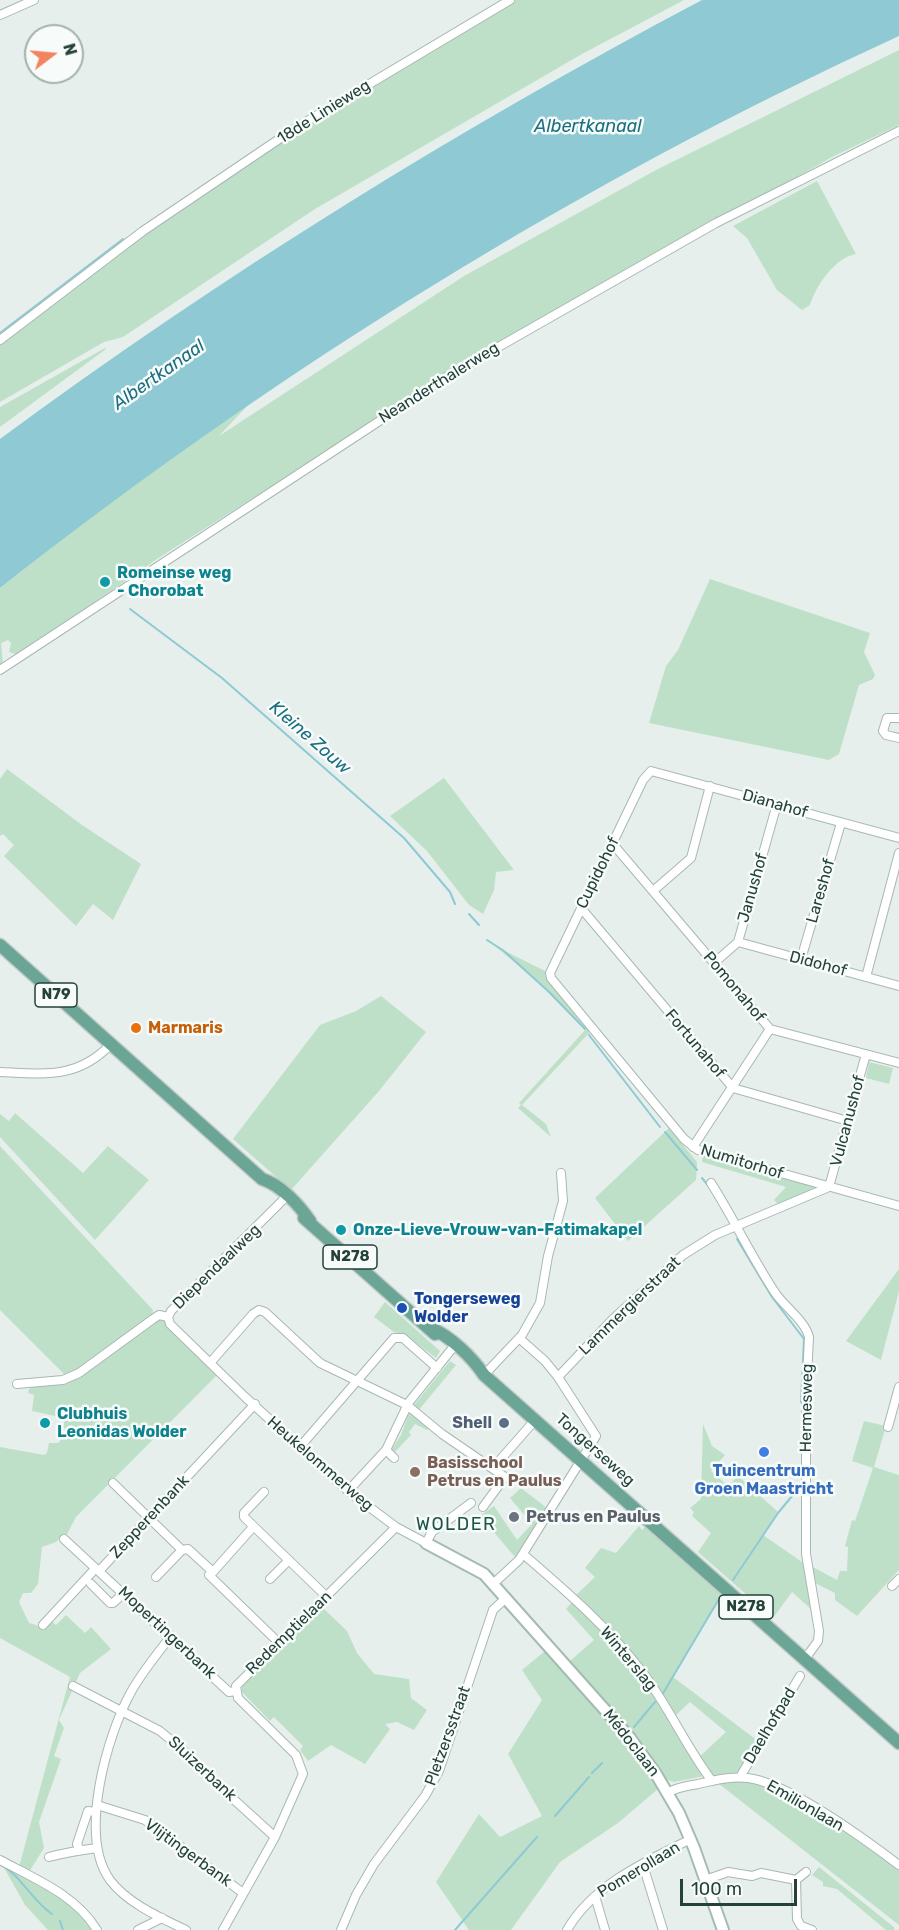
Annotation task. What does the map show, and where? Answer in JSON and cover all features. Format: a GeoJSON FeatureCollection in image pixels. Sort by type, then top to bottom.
{"type":"FeatureCollection","features":[{"type":"Feature","properties":{"kind":"main road","name":"N79"},"geometry":{"type":"LineString","coordinates":[[0,945],[191,1115]]}},
{"type":"Feature","properties":{"kind":"main road","name":"N278"},"geometry":{"type":"LineString","coordinates":[[191,1115],[262,1179],[265,1186],[285,1199]]}},
{"type":"Feature","properties":{"kind":"main road","name":"Tongerseweg"},"geometry":{"type":"LineString","coordinates":[[285,1199],[453,1348],[474,1371],[484,1375],[536,1419],[899,1743]]}},
{"type":"Feature","properties":{"kind":"street"},"geometry":{"type":"LineString","coordinates":[[0,15],[34,0]]}},
{"type":"Feature","properties":{"kind":"street","name":"18de Linieweg"},"geometry":{"type":"LineString","coordinates":[[0,340],[143,231],[294,129],[510,0]]}},
{"type":"Feature","properties":{"kind":"street","name":"Neanderthalerweg"},"geometry":{"type":"LineString","coordinates":[[0,670],[451,374],[716,223],[899,131]]}},
{"type":"Feature","properties":{"kind":"street"},"geometry":{"type":"LineString","coordinates":[[899,718],[887,718],[883,731],[886,735],[899,738]]}},
{"type":"Feature","properties":{"kind":"street","name":"Dianahof"},"geometry":{"type":"LineString","coordinates":[[651,771],[899,838]]}},
{"type":"Feature","properties":{"kind":"street","name":"Cupidohof"},"geometry":{"type":"LineString","coordinates":[[551,978],[550,970],[643,780],[651,771]]}},
{"type":"Feature","properties":{"kind":"street"},"geometry":{"type":"LineString","coordinates":[[653,891],[690,858],[710,786]]}},
{"type":"Feature","properties":{"kind":"street","name":"Janushof"},"geometry":{"type":"LineString","coordinates":[[714,963],[738,942],[777,804]]}},
{"type":"Feature","properties":{"kind":"street","name":"Lareshof"},"geometry":{"type":"LineString","coordinates":[[801,959],[841,823]]}},
{"type":"Feature","properties":{"kind":"street","name":"Pomonahof"},"geometry":{"type":"LineString","coordinates":[[612,843],[770,1029],[899,1063]]}},
{"type":"Feature","properties":{"kind":"street"},"geometry":{"type":"LineString","coordinates":[[866,977],[899,853]]}},
{"type":"Feature","properties":{"kind":"street","name":"Fortunahof"},"geometry":{"type":"LineString","coordinates":[[581,908],[733,1088],[848,1121]]}},
{"type":"Feature","properties":{"kind":"street","name":"Didohof"},"geometry":{"type":"LineString","coordinates":[[738,942],[899,986]]}},
{"type":"Feature","properties":{"kind":"street","name":"Numitorhof"},"geometry":{"type":"LineString","coordinates":[[551,978],[693,1147],[899,1206]]}},
{"type":"Feature","properties":{"kind":"street"},"geometry":{"type":"LineString","coordinates":[[693,1147],[770,1029]]}},
{"type":"Feature","properties":{"kind":"street"},"geometry":{"type":"LineString","coordinates":[[0,1072],[48,1074],[71,1071],[97,1059],[111,1044]]}},
{"type":"Feature","properties":{"kind":"street","name":"Vulcanushof"},"geometry":{"type":"LineString","coordinates":[[829,1187],[866,1054]]}},
{"type":"Feature","properties":{"kind":"street"},"geometry":{"type":"LineString","coordinates":[[484,1375],[519,1338],[530,1323],[543,1296],[548,1256],[563,1202],[561,1173]]}},
{"type":"Feature","properties":{"kind":"street","name":"Hermesweg"},"geometry":{"type":"LineString","coordinates":[[711,1183],[753,1258],[783,1304],[807,1327],[809,1342],[806,1392],[806,1554],[819,1636],[814,1649],[805,1659]]}},
{"type":"Feature","properties":{"kind":"street","name":"Lammergierstraat"},"geometry":{"type":"LineString","coordinates":[[558,1377],[662,1272],[709,1238],[829,1187]]}},
{"type":"Feature","properties":{"kind":"street","name":"Diependaalweg"},"geometry":{"type":"LineString","coordinates":[[17,1384],[63,1380],[79,1374],[159,1315],[168,1317],[171,1311],[285,1199]]}},
{"type":"Feature","properties":{"kind":"street"},"geometry":{"type":"LineString","coordinates":[[210,1363],[253,1314],[262,1311],[320,1363],[407,1405],[442,1434],[505,1477],[483,1507]]}},
{"type":"Feature","properties":{"kind":"street","name":"Heukelommerweg"},"geometry":{"type":"LineString","coordinates":[[168,1317],[171,1324],[210,1363],[348,1491],[396,1527],[476,1568],[494,1584]]}},
{"type":"Feature","properties":{"kind":"street"},"geometry":{"type":"LineString","coordinates":[[299,1448],[394,1338],[399,1336],[437,1368]]}},
{"type":"Feature","properties":{"kind":"street"},"geometry":{"type":"LineString","coordinates":[[494,1584],[523,1554],[595,1437],[595,1431],[575,1406],[545,1360],[519,1338]]}},
{"type":"Feature","properties":{"kind":"street"},"geometry":{"type":"LineString","coordinates":[[348,1491],[386,1450],[407,1405],[453,1348]]}},
{"type":"Feature","properties":{"kind":"street"},"geometry":{"type":"LineString","coordinates":[[888,1427],[899,1386]]}},
{"type":"Feature","properties":{"kind":"street","name":"Zepperenbank"},"geometry":{"type":"LineString","coordinates":[[44,1625],[94,1570],[100,1570],[255,1404]]}},
{"type":"Feature","properties":{"kind":"street"},"geometry":{"type":"LineString","coordinates":[[496,1471],[536,1419]]}},
{"type":"Feature","properties":{"kind":"street"},"geometry":{"type":"LineString","coordinates":[[386,1450],[394,1458]]}},
{"type":"Feature","properties":{"kind":"street"},"geometry":{"type":"LineString","coordinates":[[113,1484],[182,1550]]}},
{"type":"Feature","properties":{"kind":"street"},"geometry":{"type":"LineString","coordinates":[[264,1492],[244,1515],[253,1527],[327,1597]]}},
{"type":"Feature","properties":{"kind":"street"},"geometry":{"type":"LineString","coordinates":[[426,1543],[432,1532],[471,1503]]}},
{"type":"Feature","properties":{"kind":"street"},"geometry":{"type":"LineString","coordinates":[[253,1527],[209,1575],[278,1642]]}},
{"type":"Feature","properties":{"kind":"street","name":"Redemptielaan"},"geometry":{"type":"LineString","coordinates":[[223,1930],[275,1837],[300,1783],[301,1764],[296,1755],[238,1698],[235,1691],[238,1682],[396,1527]]}},
{"type":"Feature","properties":{"kind":"street","name":"Mopertingerbank"},"geometry":{"type":"LineString","coordinates":[[64,1539],[229,1692],[235,1691]]}},
{"type":"Feature","properties":{"kind":"street"},"geometry":{"type":"LineString","coordinates":[[156,1576],[182,1550],[188,1549],[213,1572]]}},
{"type":"Feature","properties":{"kind":"street","name":"Winterslag"},"geometry":{"type":"LineString","coordinates":[[523,1554],[575,1601],[634,1662],[664,1704],[692,1753],[712,1780]]}},
{"type":"Feature","properties":{"kind":"street"},"geometry":{"type":"LineString","coordinates":[[270,1579],[288,1561]]}},
{"type":"Feature","properties":{"kind":"street"},"geometry":{"type":"LineString","coordinates":[[892,1587],[899,1579]]}},
{"type":"Feature","properties":{"kind":"street"},"geometry":{"type":"LineString","coordinates":[[91,1584],[110,1603],[124,1593]]}},
{"type":"Feature","properties":{"kind":"street","name":"Médoclaan"},"geometry":{"type":"LineString","coordinates":[[494,1584],[630,1738],[667,1793],[691,1839],[723,1930]]}},
{"type":"Feature","properties":{"kind":"street","name":"Pletzersstraat"},"geometry":{"type":"LineString","coordinates":[[340,1930],[356,1895],[374,1864],[432,1784],[494,1610],[506,1598]]}},
{"type":"Feature","properties":{"kind":"street"},"geometry":{"type":"LineString","coordinates":[[171,1636],[138,1679],[122,1710],[104,1770],[97,1808],[97,1848],[103,1867],[113,1884],[135,1902],[186,1930]]}},
{"type":"Feature","properties":{"kind":"street","name":"Daelhofpad"},"geometry":{"type":"LineString","coordinates":[[740,1777],[800,1676]]}},
{"type":"Feature","properties":{"kind":"street","name":"Sluizerbank"},"geometry":{"type":"LineString","coordinates":[[73,1686],[89,1693],[93,1699],[122,1710],[160,1731],[189,1755],[196,1766],[275,1837]]}},
{"type":"Feature","properties":{"kind":"street","name":"Emilionlaan"},"geometry":{"type":"LineString","coordinates":[[667,1793],[712,1780],[740,1777],[762,1781],[782,1789],[899,1865]]}},
{"type":"Feature","properties":{"kind":"street"},"geometry":{"type":"LineString","coordinates":[[80,1850],[77,1844],[88,1810],[97,1808]]}},
{"type":"Feature","properties":{"kind":"street","name":"Vlijtingerbank"},"geometry":{"type":"LineString","coordinates":[[97,1808],[145,1820],[243,1893]]}},
{"type":"Feature","properties":{"kind":"street","name":"Pomerollaan"},"geometry":{"type":"LineString","coordinates":[[567,1930],[594,1896],[643,1865],[691,1839]]}},
{"type":"Feature","properties":{"kind":"street"},"geometry":{"type":"LineString","coordinates":[[49,1857],[66,1856],[80,1850],[97,1848]]}},
{"type":"Feature","properties":{"kind":"street"},"geometry":{"type":"LineString","coordinates":[[0,1860],[74,1902],[86,1913],[97,1930]]}},
{"type":"Feature","properties":{"kind":"street"},"geometry":{"type":"LineString","coordinates":[[643,1865],[663,1930]]}},
{"type":"Feature","properties":{"kind":"street"},"geometry":{"type":"LineString","coordinates":[[705,1880],[728,1872],[752,1876],[761,1873],[796,1880],[806,1872]]}},
{"type":"Feature","properties":{"kind":"street"},"geometry":{"type":"LineString","coordinates":[[796,1880],[797,1919],[801,1926],[812,1930]]}},
{"type":"Feature","properties":{"kind":"street"},"geometry":{"type":"LineString","coordinates":[[594,1896],[605,1930]]}},
{"type":"Feature","properties":{"kind":"street"},"geometry":{"type":"LineString","coordinates":[[138,1930],[162,1918]]}},
{"type":"Feature","properties":{"kind":"green space"},"geometry":{"type":"Polygon","coordinates":[[[511,0],[684,0],[582,54],[315,209],[123,337],[104,342],[0,402],[0,342],[171,215],[288,138],[511,0]]]}},
{"type":"Feature","properties":{"kind":"green space"},"geometry":{"type":"Polygon","coordinates":[[[899,50],[899,125],[832,157],[440,379],[160,557],[18,655],[9,652],[11,643],[8,640],[1,643],[3,664],[0,667],[0,588],[98,511],[251,402],[219,436],[464,276],[656,170],[899,50]]]}},
{"type":"Feature","properties":{"kind":"green space"},"geometry":{"type":"Polygon","coordinates":[[[817,181],[856,254],[833,267],[821,282],[810,305],[802,310],[777,290],[747,238],[733,226],[817,181]]]}},
{"type":"Feature","properties":{"kind":"green space"},"geometry":{"type":"Polygon","coordinates":[[[106,349],[0,427],[0,407],[106,349]]]}},
{"type":"Feature","properties":{"kind":"green space"},"geometry":{"type":"Polygon","coordinates":[[[710,579],[870,633],[864,652],[875,675],[873,679],[859,685],[839,754],[829,760],[649,723],[666,666],[678,650],[710,579]]]}},
{"type":"Feature","properties":{"kind":"green space"},"geometry":{"type":"Polygon","coordinates":[[[7,769],[82,825],[141,864],[113,920],[93,904],[76,926],[4,856],[14,845],[3,834],[0,836],[0,779],[7,769]]]}},
{"type":"Feature","properties":{"kind":"green space"},"geometry":{"type":"Polygon","coordinates":[[[444,778],[514,870],[496,872],[494,890],[483,914],[469,905],[427,851],[390,816],[444,778]]]}},
{"type":"Feature","properties":{"kind":"green space"},"geometry":{"type":"Polygon","coordinates":[[[495,946],[545,971],[545,976],[587,1026],[589,1033],[522,1105],[546,1124],[551,1137],[518,1108],[521,1105],[519,1103],[586,1029],[539,983],[495,946]]]}},
{"type":"Feature","properties":{"kind":"green space"},"geometry":{"type":"Polygon","coordinates":[[[381,996],[426,1032],[379,1091],[291,1190],[233,1139],[320,1025],[356,1011],[381,996]]]}},
{"type":"Feature","properties":{"kind":"green space"},"geometry":{"type":"Polygon","coordinates":[[[869,1062],[893,1068],[889,1084],[866,1078],[869,1062]]]}},
{"type":"Feature","properties":{"kind":"green space"},"geometry":{"type":"Polygon","coordinates":[[[15,1113],[83,1173],[108,1146],[149,1180],[95,1240],[0,1137],[0,1114],[9,1121],[15,1113]]]}},
{"type":"Feature","properties":{"kind":"green space"},"geometry":{"type":"Polygon","coordinates":[[[669,1128],[697,1162],[696,1180],[628,1241],[595,1198],[669,1128]]]}},
{"type":"Feature","properties":{"kind":"green space"},"geometry":{"type":"Polygon","coordinates":[[[0,1146],[153,1310],[152,1315],[81,1369],[66,1376],[0,1310],[0,1146]]]}},
{"type":"Feature","properties":{"kind":"green space"},"geometry":{"type":"Polygon","coordinates":[[[703,1154],[815,1186],[814,1192],[779,1205],[774,1200],[786,1187],[702,1162],[703,1154]]]}},
{"type":"Feature","properties":{"kind":"green space"},"geometry":{"type":"Polygon","coordinates":[[[899,1269],[899,1291],[881,1360],[846,1341],[899,1269]]]}},
{"type":"Feature","properties":{"kind":"green space"},"geometry":{"type":"Polygon","coordinates":[[[385,1302],[440,1351],[436,1358],[404,1334],[394,1332],[374,1317],[385,1302]]]}},
{"type":"Feature","properties":{"kind":"green space"},"geometry":{"type":"Polygon","coordinates":[[[157,1319],[162,1319],[218,1374],[76,1517],[65,1538],[62,1536],[56,1542],[42,1547],[38,1584],[31,1593],[23,1593],[19,1602],[29,1623],[46,1628],[51,1621],[56,1625],[66,1615],[85,1633],[91,1627],[111,1649],[80,1673],[59,1720],[64,1728],[54,1756],[61,1759],[39,1822],[44,1848],[29,1872],[19,1867],[70,1677],[0,1638],[0,1447],[44,1455],[47,1453],[49,1443],[58,1443],[72,1427],[63,1429],[65,1418],[32,1411],[34,1395],[28,1393],[29,1389],[36,1385],[80,1375],[91,1369],[157,1319]]]}},
{"type":"Feature","properties":{"kind":"green space"},"geometry":{"type":"Polygon","coordinates":[[[450,1361],[456,1365],[418,1411],[414,1405],[450,1361]]]}},
{"type":"Feature","properties":{"kind":"green space"},"geometry":{"type":"Polygon","coordinates":[[[412,1413],[430,1427],[427,1430],[415,1424],[409,1432],[411,1435],[393,1454],[390,1452],[401,1435],[408,1415],[412,1413]]]}},
{"type":"Feature","properties":{"kind":"green space"},"geometry":{"type":"Polygon","coordinates":[[[864,1421],[886,1426],[874,1467],[899,1475],[899,1570],[857,1616],[835,1600],[835,1593],[811,1581],[811,1566],[837,1580],[840,1571],[847,1571],[848,1547],[845,1546],[852,1520],[855,1521],[873,1468],[852,1461],[864,1421]]]}},
{"type":"Feature","properties":{"kind":"green space"},"geometry":{"type":"Polygon","coordinates":[[[703,1424],[712,1446],[725,1455],[711,1471],[728,1486],[738,1476],[778,1512],[763,1535],[805,1564],[813,1611],[792,1592],[773,1618],[698,1552],[711,1533],[692,1516],[694,1512],[690,1508],[701,1499],[703,1424]]]}},
{"type":"Feature","properties":{"kind":"green space"},"geometry":{"type":"Polygon","coordinates":[[[521,1488],[548,1509],[515,1557],[480,1516],[494,1506],[517,1540],[532,1524],[510,1498],[521,1488]]]}},
{"type":"Feature","properties":{"kind":"green space"},"geometry":{"type":"Polygon","coordinates":[[[639,1526],[642,1530],[645,1527],[722,1595],[673,1677],[758,1741],[740,1772],[711,1776],[699,1757],[726,1732],[690,1702],[674,1717],[576,1595],[595,1577],[585,1568],[601,1548],[616,1553],[639,1526]]]}},
{"type":"Feature","properties":{"kind":"green space"},"geometry":{"type":"Polygon","coordinates":[[[573,1601],[645,1678],[704,1776],[674,1782],[667,1780],[632,1732],[570,1661],[594,1640],[566,1609],[573,1601]]]}},
{"type":"Feature","properties":{"kind":"green space"},"geometry":{"type":"Polygon","coordinates":[[[322,1607],[347,1631],[357,1653],[374,1674],[409,1679],[411,1698],[427,1710],[414,1730],[397,1722],[385,1724],[390,1729],[365,1764],[331,1745],[308,1761],[300,1750],[303,1746],[274,1717],[270,1721],[241,1691],[243,1685],[322,1607]]]}},
{"type":"Feature","properties":{"kind":"green space"},"geometry":{"type":"Polygon","coordinates":[[[545,1651],[621,1738],[658,1789],[618,1823],[560,1862],[511,1930],[469,1930],[436,1882],[479,1814],[500,1837],[542,1816],[508,1754],[542,1700],[522,1670],[545,1651]]]}},
{"type":"Feature","properties":{"kind":"green space"},"geometry":{"type":"Polygon","coordinates":[[[755,1782],[790,1796],[849,1832],[899,1869],[899,1925],[718,1783],[755,1782]]]}},
{"type":"Feature","properties":{"kind":"green space"},"geometry":{"type":"Polygon","coordinates":[[[2,1864],[76,1908],[94,1930],[48,1930],[25,1905],[2,1864]]]}},
{"type":"Feature","properties":{"kind":"green space"},"geometry":{"type":"Polygon","coordinates":[[[819,1867],[895,1928],[886,1930],[837,1889],[823,1886],[823,1882],[812,1875],[819,1867]]]}},
{"type":"Feature","properties":{"kind":"water","name":"Albertkanaal"},"geometry":{"type":"Polygon","coordinates":[[[702,0],[899,0],[899,36],[780,93],[662,154],[433,285],[212,430],[0,588],[0,439],[170,319],[343,206],[520,100],[702,0]]]}},
{"type":"Feature","properties":{"kind":"waterway"},"geometry":{"type":"LineString","coordinates":[[0,333],[123,239]]}},
{"type":"Feature","properties":{"kind":"waterway","name":"Kleine Zouw"},"geometry":{"type":"LineString","coordinates":[[130,609],[222,678],[404,838],[450,892],[455,904]]}},
{"type":"Feature","properties":{"kind":"waterway","name":"Kleine Zouw"},"geometry":{"type":"LineString","coordinates":[[469,914],[479,925]]}},
{"type":"Feature","properties":{"kind":"waterway","name":"Kleine Zouw"},"geometry":{"type":"LineString","coordinates":[[487,940],[504,951],[585,1029]]}},
{"type":"Feature","properties":{"kind":"waterway","name":"Kleine Zouw"},"geometry":{"type":"LineString","coordinates":[[589,1035],[660,1127]]}},
{"type":"Feature","properties":{"kind":"waterway","name":"Kleine Zouw"},"geometry":{"type":"LineString","coordinates":[[665,1132],[697,1170]]}},
{"type":"Feature","properties":{"kind":"waterway","name":"Kleine Zouw"},"geometry":{"type":"LineString","coordinates":[[702,1178],[711,1189]]}},
{"type":"Feature","properties":{"kind":"waterway","name":"Kleine Zouw"},"geometry":{"type":"LineString","coordinates":[[737,1239],[772,1297],[804,1339],[801,1402]]}},
{"type":"Feature","properties":{"kind":"waterway","name":"Kleine Zouw"},"geometry":{"type":"LineString","coordinates":[[733,1580],[778,1513],[797,1490]]}},
{"type":"Feature","properties":{"kind":"waterway","name":"Kleine Zouw"},"geometry":{"type":"LineString","coordinates":[[662,1695],[719,1599]]}},
{"type":"Feature","properties":{"kind":"waterway","name":"Kleine Zouw"},"geometry":{"type":"LineString","coordinates":[[634,1727],[655,1702]]}},
{"type":"Feature","properties":{"kind":"waterway","name":"Kleine Zouw"},"geometry":{"type":"LineString","coordinates":[[592,1773],[602,1763]]}},
{"type":"Feature","properties":{"kind":"waterway","name":"Kleine Zouw"},"geometry":{"type":"LineString","coordinates":[[555,1816],[589,1777]]}},
{"type":"Feature","properties":{"kind":"waterway","name":"Kleine Zouw"},"geometry":{"type":"LineString","coordinates":[[455,1930],[537,1837]]}},
{"type":"Feature","properties":{"kind":"waterway"},"geometry":{"type":"LineString","coordinates":[[0,1864],[8,1869],[52,1914]]}},
{"type":"Feature","properties":{"kind":"waterway"},"geometry":{"type":"LineString","coordinates":[[60,1921],[63,1930]]}},
{"type":"Feature","properties":{"kind":"place","name":"Romeinse weg - Chorobat"},"geometry":{"type":"Point","coordinates":[105,582]}},
{"type":"Feature","properties":{"kind":"place","name":"Marmaris"},"geometry":{"type":"Point","coordinates":[136,1028]}},
{"type":"Feature","properties":{"kind":"place","name":"Onze-Lieve-Vrouw-van-Fatimakapel"},"geometry":{"type":"Point","coordinates":[341,1230]}},
{"type":"Feature","properties":{"kind":"place","name":"Tongerseweg Wolder"},"geometry":{"type":"Point","coordinates":[402,1308]}},
{"type":"Feature","properties":{"kind":"place","name":"Clubhuis Leonidas Wolder"},"geometry":{"type":"Point","coordinates":[45,1423]}},
{"type":"Feature","properties":{"kind":"place","name":"Shell"},"geometry":{"type":"Point","coordinates":[504,1423]}},
{"type":"Feature","properties":{"kind":"place","name":"Tuincentrum Groen Maastricht"},"geometry":{"type":"Point","coordinates":[764,1452]}},
{"type":"Feature","properties":{"kind":"place","name":"Basisschool Petrus en Paulus"},"geometry":{"type":"Point","coordinates":[415,1472]}},
{"type":"Feature","properties":{"kind":"place","name":"Petrus en Paulus"},"geometry":{"type":"Point","coordinates":[514,1517]}},
{"type":"Feature","properties":{"kind":"district","name":"WOLDER"},"geometry":{"type":"Point","coordinates":[456,1525]}}]}
